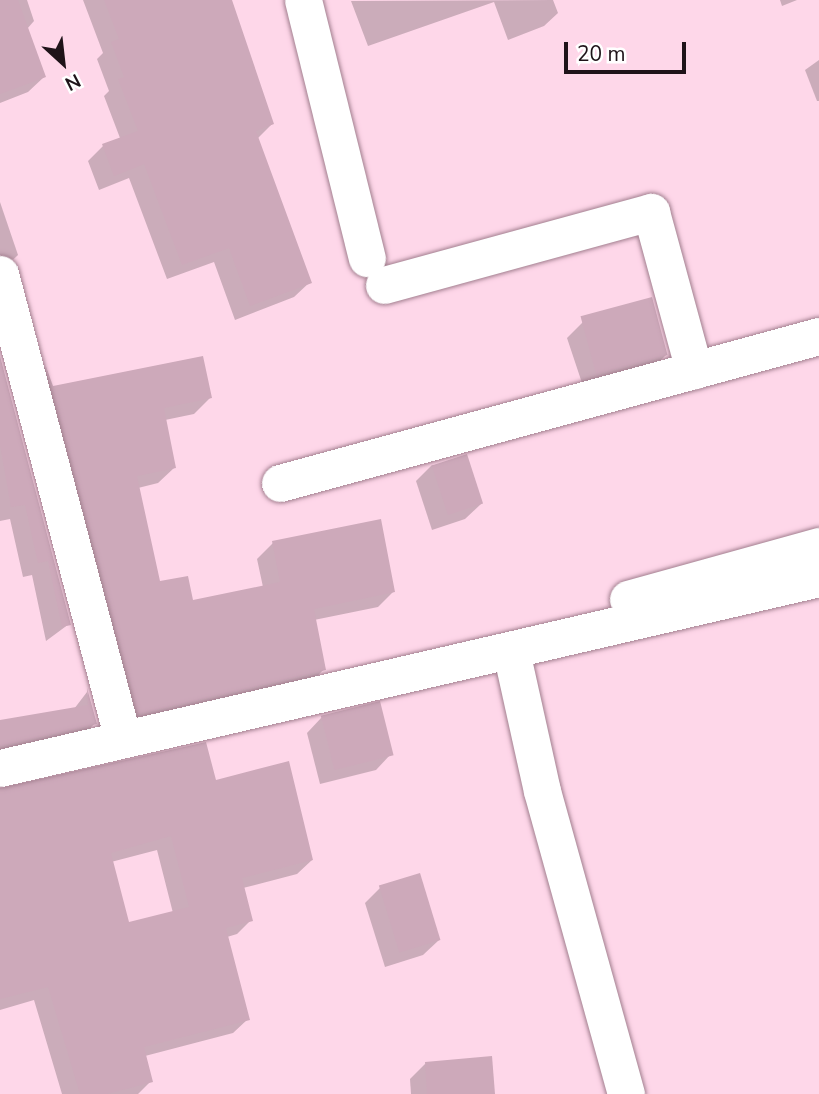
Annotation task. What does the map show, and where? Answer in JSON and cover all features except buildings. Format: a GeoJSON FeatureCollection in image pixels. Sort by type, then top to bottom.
{"type":"FeatureCollection","features":[{"type":"Feature","properties":{"kind":"street"},"geometry":{"type":"LineString","coordinates":[[303,0],[375,272],[651,212],[694,370]]}},
{"type":"Feature","properties":{"kind":"street"},"geometry":{"type":"LineString","coordinates":[[0,274],[122,737]]}},
{"type":"Feature","properties":{"kind":"street"},"geometry":{"type":"LineString","coordinates":[[280,483],[819,336]]}},
{"type":"Feature","properties":{"kind":"street"},"geometry":{"type":"LineString","coordinates":[[607,604],[819,546]]}},
{"type":"Feature","properties":{"kind":"street"},"geometry":{"type":"LineString","coordinates":[[0,768],[122,737],[511,651],[819,578]]}},
{"type":"Feature","properties":{"kind":"street"},"geometry":{"type":"LineString","coordinates":[[511,651],[542,791],[626,1094]]}}]}
